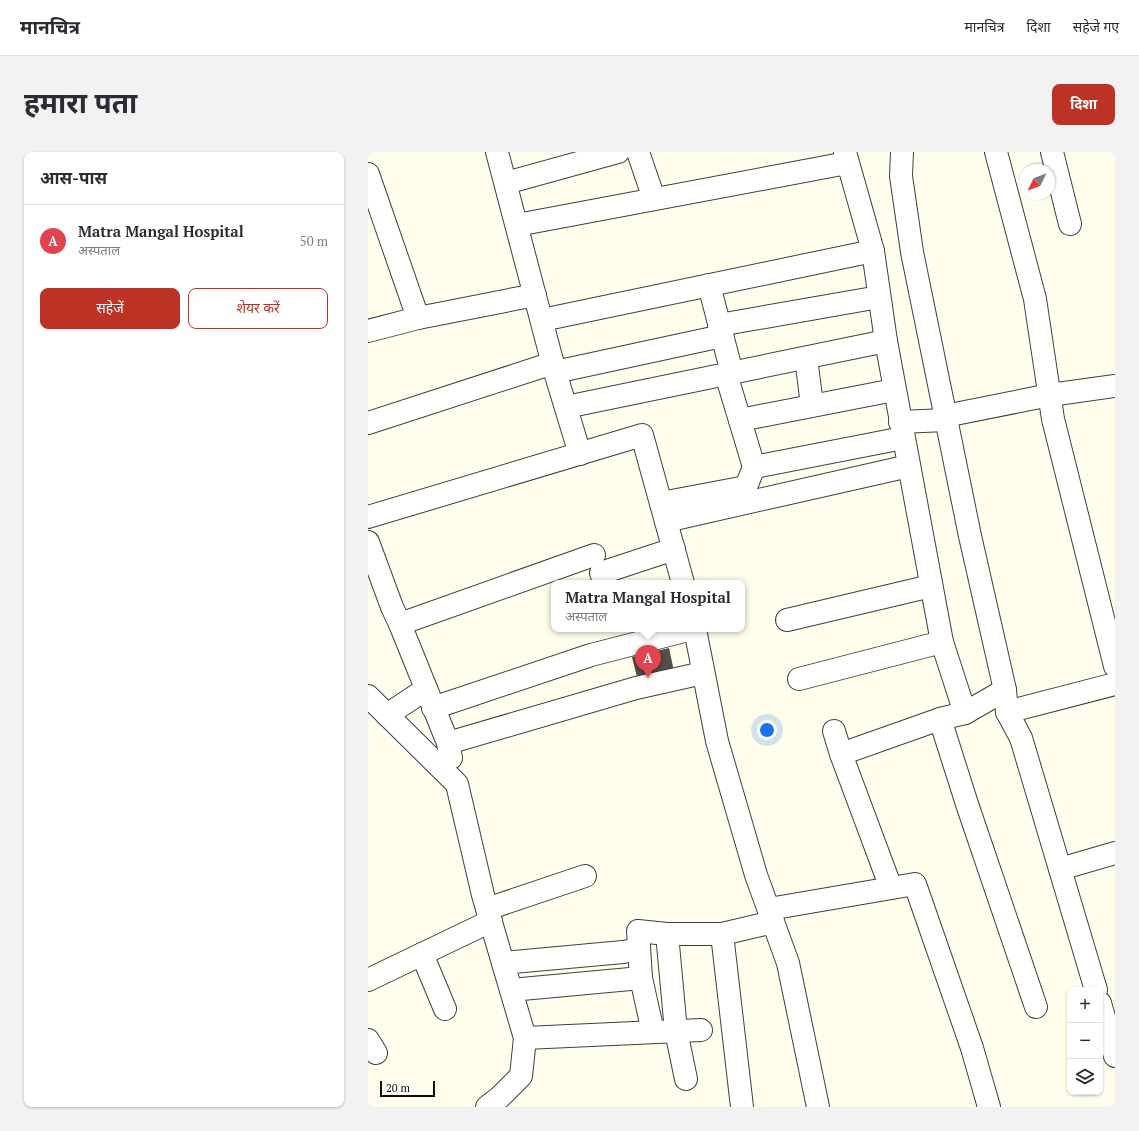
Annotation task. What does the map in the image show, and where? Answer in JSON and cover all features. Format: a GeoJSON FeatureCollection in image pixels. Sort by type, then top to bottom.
{"type":"FeatureCollection","features":[{"type":"Feature","properties":{"kind":"street"},"geometry":{"type":"LineString","coordinates":[[497,152],[554,368],[580,454]]}},
{"type":"Feature","properties":{"kind":"street"},"geometry":{"type":"LineString","coordinates":[[506,183],[618,152]]}},
{"type":"Feature","properties":{"kind":"street"},"geometry":{"type":"LineString","coordinates":[[638,152],[654,199]]}},
{"type":"Feature","properties":{"kind":"street"},"geometry":{"type":"LineString","coordinates":[[902,152],[901,176],[912,252],[970,536],[1005,690],[1007,712],[1021,738],[1095,987]]}},
{"type":"Feature","properties":{"kind":"street"},"geometry":{"type":"LineString","coordinates":[[996,152],[1034,299],[1053,419],[1115,666]]}},
{"type":"Feature","properties":{"kind":"street"},"geometry":{"type":"LineString","coordinates":[[1052,152],[1070,224]]}},
{"type":"Feature","properties":{"kind":"street"},"geometry":{"type":"LineString","coordinates":[[517,225],[654,199],[846,158],[873,251],[894,390],[942,642],[965,714]]}},
{"type":"Feature","properties":{"kind":"street"},"geometry":{"type":"LineString","coordinates":[[368,174],[418,318]]}},
{"type":"Feature","properties":{"kind":"street"},"geometry":{"type":"LineString","coordinates":[[542,320],[873,251]]}},
{"type":"Feature","properties":{"kind":"street"},"geometry":{"type":"LineString","coordinates":[[664,512],[746,487],[754,467],[740,420],[721,331],[709,285]]}},
{"type":"Feature","properties":{"kind":"street"},"geometry":{"type":"LineString","coordinates":[[368,331],[418,318],[535,295]]}},
{"type":"Feature","properties":{"kind":"street"},"geometry":{"type":"LineString","coordinates":[[368,423],[554,368],[879,296]]}},
{"type":"Feature","properties":{"kind":"street"},"geometry":{"type":"LineString","coordinates":[[566,407],[886,341]]}},
{"type":"Feature","properties":{"kind":"street"},"geometry":{"type":"LineString","coordinates":[[806,358],[812,405]]}},
{"type":"Feature","properties":{"kind":"street"},"geometry":{"type":"LineString","coordinates":[[754,467],[945,418],[1050,395],[1115,386]]}},
{"type":"Feature","properties":{"kind":"street"},"geometry":{"type":"LineString","coordinates":[[740,420],[894,390]]}},
{"type":"Feature","properties":{"kind":"street"},"geometry":{"type":"LineString","coordinates":[[368,517],[642,435],[682,580]]}},
{"type":"Feature","properties":{"kind":"street"},"geometry":{"type":"LineString","coordinates":[[664,512],[908,466]]}},
{"type":"Feature","properties":{"kind":"street"},"geometry":{"type":"LineString","coordinates":[[368,542],[392,607],[448,743],[489,915],[525,1038],[521,1076],[500,1097],[487,1107]]}},
{"type":"Feature","properties":{"kind":"street"},"geometry":{"type":"LineString","coordinates":[[400,624],[598,564],[674,549]]}},
{"type":"Feature","properties":{"kind":"street"},"geometry":{"type":"LineString","coordinates":[[787,620],[931,586]]}},
{"type":"Feature","properties":{"kind":"street"},"geometry":{"type":"LineString","coordinates":[[387,715],[430,699],[680,632]]}},
{"type":"Feature","properties":{"kind":"street"},"geometry":{"type":"LineString","coordinates":[[696,632],[717,741],[756,875],[788,963],[818,1107]]}},
{"type":"Feature","properties":{"kind":"street"},"geometry":{"type":"LineString","coordinates":[[799,679],[942,642]]}},
{"type":"Feature","properties":{"kind":"street"},"geometry":{"type":"LineString","coordinates":[[448,743],[636,688],[703,673]]}},
{"type":"Feature","properties":{"kind":"street"},"geometry":{"type":"LineString","coordinates":[[1007,712],[1115,684]]}},
{"type":"Feature","properties":{"kind":"street"},"geometry":{"type":"LineString","coordinates":[[840,754],[940,719],[965,714],[1005,690]]}},
{"type":"Feature","properties":{"kind":"street"},"geometry":{"type":"LineString","coordinates":[[368,696],[457,784]]}},
{"type":"Feature","properties":{"kind":"street"},"geometry":{"type":"LineString","coordinates":[[940,719],[967,804],[1036,1007]]}},
{"type":"Feature","properties":{"kind":"street"},"geometry":{"type":"LineString","coordinates":[[834,731],[840,754],[891,888]]}},
{"type":"Feature","properties":{"kind":"street"},"geometry":{"type":"LineString","coordinates":[[1060,869],[1115,853]]}},
{"type":"Feature","properties":{"kind":"street"},"geometry":{"type":"LineString","coordinates":[[368,980],[422,954],[489,915],[585,876]]}},
{"type":"Feature","properties":{"kind":"street"},"geometry":{"type":"LineString","coordinates":[[653,1032],[641,978],[638,931],[667,934],[722,934],[771,916],[891,888],[915,884],[972,1048],[989,1107]]}},
{"type":"Feature","properties":{"kind":"street"},"geometry":{"type":"LineString","coordinates":[[667,934],[676,1031],[686,1079]]}},
{"type":"Feature","properties":{"kind":"street"},"geometry":{"type":"LineString","coordinates":[[722,934],[742,1107]]}},
{"type":"Feature","properties":{"kind":"street"},"geometry":{"type":"LineString","coordinates":[[503,963],[623,952],[640,949]]}},
{"type":"Feature","properties":{"kind":"street"},"geometry":{"type":"LineString","coordinates":[[422,954],[445,1009]]}},
{"type":"Feature","properties":{"kind":"street"},"geometry":{"type":"LineString","coordinates":[[511,990],[641,978]]}},
{"type":"Feature","properties":{"kind":"street"},"geometry":{"type":"LineString","coordinates":[[1103,1014],[1115,1056]]}},
{"type":"Feature","properties":{"kind":"street"},"geometry":{"type":"LineString","coordinates":[[525,1038],[701,1030]]}},
{"type":"Feature","properties":{"kind":"building"},"geometry":{"type":"Polygon","coordinates":[[[669,648],[675,676],[639,685],[632,657],[669,648]]]}},
{"type":"Feature","properties":{"kind":"place","name":"Matra Mangal Hospital"},"geometry":{"type":"Point","coordinates":[648,678]}}]}
